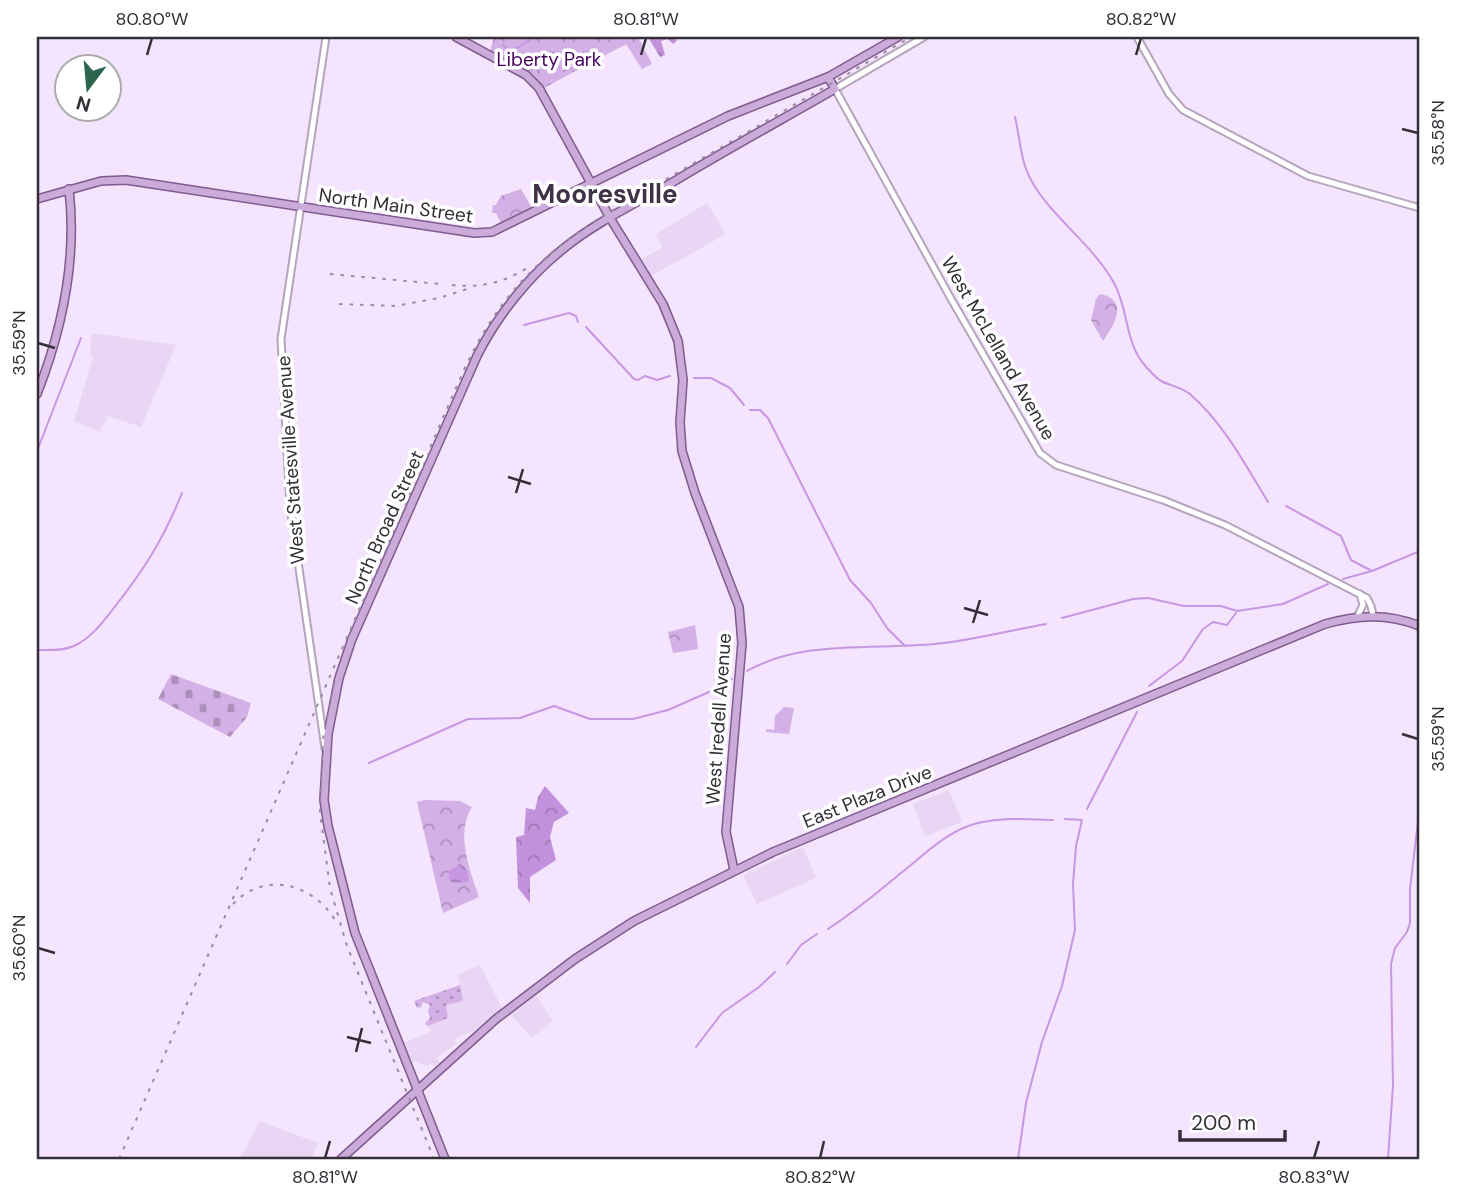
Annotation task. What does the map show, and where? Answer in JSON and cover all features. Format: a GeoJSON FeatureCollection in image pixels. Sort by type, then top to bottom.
{"type":"FeatureCollection","features":[{"type":"Feature","properties":{"kind":"main road","name":"West Iredell Avenue"},"geometry":{"type":"LineString","coordinates":[[456,37],[526,75],[539,88],[610,218],[663,304],[675,332],[682,360],[682,451],[695,493],[739,607],[742,643],[726,832],[734,870]]}},
{"type":"Feature","properties":{"kind":"main road","name":"North Main Street"},"geometry":{"type":"LineString","coordinates":[[37,199],[101,181],[126,180],[483,234],[728,116],[828,78],[898,37]]}},
{"type":"Feature","properties":{"kind":"main road","name":"West McLelland Avenue"},"geometry":{"type":"LineString","coordinates":[[828,78],[835,89]]}},
{"type":"Feature","properties":{"kind":"main road","name":"North Broad Street"},"geometry":{"type":"LineString","coordinates":[[445,1159],[354,932],[328,826],[324,800],[326,755],[340,678],[352,639],[484,341],[511,303],[565,247],[610,218],[835,89]]}},
{"type":"Feature","properties":{"kind":"main road"},"geometry":{"type":"LineString","coordinates":[[37,394],[54,344],[68,274],[72,219],[69,189]]}},
{"type":"Feature","properties":{"kind":"main road","name":"East Plaza Drive"},"geometry":{"type":"LineString","coordinates":[[341,1159],[496,1019],[575,959],[634,922],[734,870],[1325,624],[1373,615],[1420,626]]}},
{"type":"Feature","properties":{"kind":"street","name":"West Statesville Avenue"},"geometry":{"type":"LineString","coordinates":[[326,37],[282,328],[290,506],[326,755]]}},
{"type":"Feature","properties":{"kind":"street"},"geometry":{"type":"LineString","coordinates":[[835,89],[924,37]]}},
{"type":"Feature","properties":{"kind":"street"},"geometry":{"type":"LineString","coordinates":[[1137,37],[1169,94],[1183,110],[1308,176],[1420,208]]}},
{"type":"Feature","properties":{"kind":"street","name":"West McLelland Avenue"},"geometry":{"type":"LineString","coordinates":[[835,89],[950,298],[1040,453],[1056,465],[1163,500],[1225,525],[1360,594]]}},
{"type":"Feature","properties":{"kind":"street"},"geometry":{"type":"LineString","coordinates":[[1360,594],[1369,601],[1373,615]]}},
{"type":"Feature","properties":{"kind":"street"},"geometry":{"type":"LineString","coordinates":[[1357,617],[1363,605],[1360,594]]}},
{"type":"Feature","properties":{"kind":"shaded area"},"geometry":{"type":"Polygon","coordinates":[[[707,203],[726,234],[651,276],[640,260],[663,247],[656,234],[707,203]]]}},
{"type":"Feature","properties":{"kind":"shaded area"},"geometry":{"type":"Polygon","coordinates":[[[92,333],[176,345],[141,427],[108,416],[100,432],[74,421],[93,356],[90,355],[92,333]]]}},
{"type":"Feature","properties":{"kind":"shaded area"},"geometry":{"type":"Polygon","coordinates":[[[949,790],[962,822],[925,836],[913,804],[949,790]]]}},
{"type":"Feature","properties":{"kind":"shaded area"},"geometry":{"type":"Polygon","coordinates":[[[803,847],[816,878],[757,904],[743,875],[803,847]]]}},
{"type":"Feature","properties":{"kind":"shaded area"},"geometry":{"type":"Polygon","coordinates":[[[480,965],[502,1008],[472,1032],[454,1039],[456,1044],[438,1057],[440,1062],[435,1067],[431,1063],[428,1066],[412,1061],[404,1043],[432,1031],[427,1026],[447,1018],[446,1006],[460,985],[457,975],[480,965]]]}},
{"type":"Feature","properties":{"kind":"shaded area"},"geometry":{"type":"Polygon","coordinates":[[[536,996],[553,1021],[532,1038],[511,1015],[536,996]]]}},
{"type":"Feature","properties":{"kind":"shaded area"},"geometry":{"type":"Polygon","coordinates":[[[259,1121],[318,1143],[312,1159],[240,1159],[259,1121]]]}},
{"type":"Feature","properties":{"kind":"green space","name":"Liberty Park"},"geometry":{"type":"Polygon","coordinates":[[[494,37],[638,37],[652,64],[642,69],[626,44],[544,88],[531,74],[490,52],[494,37]]]}},
{"type":"Feature","properties":{"kind":"green space"},"geometry":{"type":"Polygon","coordinates":[[[648,37],[675,37],[677,41],[673,44],[668,39],[661,41],[665,55],[660,57],[648,37]]]}},
{"type":"Feature","properties":{"kind":"green space"},"geometry":{"type":"Polygon","coordinates":[[[627,39],[629,41],[624,43],[627,44],[594,59],[588,59],[565,76],[562,74],[562,71],[565,73],[587,58],[594,58],[610,45],[619,46],[616,45],[617,42],[627,39]]]}},
{"type":"Feature","properties":{"kind":"green space"},"geometry":{"type":"Polygon","coordinates":[[[521,189],[532,208],[501,223],[496,213],[492,213],[493,205],[496,205],[501,196],[521,189]]]}},
{"type":"Feature","properties":{"kind":"green space"},"geometry":{"type":"Polygon","coordinates":[[[1100,294],[1109,297],[1117,307],[1115,320],[1103,341],[1091,320],[1096,299],[1100,294]]]}},
{"type":"Feature","properties":{"kind":"green space"},"geometry":{"type":"Polygon","coordinates":[[[695,625],[698,649],[673,653],[668,632],[695,625]]]}},
{"type":"Feature","properties":{"kind":"green space"},"geometry":{"type":"Polygon","coordinates":[[[171,674],[251,703],[247,717],[230,737],[158,699],[171,674]]]}},
{"type":"Feature","properties":{"kind":"green space"},"geometry":{"type":"Polygon","coordinates":[[[784,707],[794,708],[789,734],[766,732],[766,729],[774,730],[775,716],[784,707]]]}},
{"type":"Feature","properties":{"kind":"green space"},"geometry":{"type":"Polygon","coordinates":[[[545,786],[569,813],[554,822],[550,837],[556,860],[530,877],[530,903],[518,888],[516,837],[524,835],[526,808],[535,810],[538,797],[545,786]]]}},
{"type":"Feature","properties":{"kind":"green space"},"geometry":{"type":"Polygon","coordinates":[[[460,801],[472,807],[467,817],[464,840],[468,864],[479,897],[443,913],[417,802],[460,801]]]}},
{"type":"Feature","properties":{"kind":"green space"},"geometry":{"type":"Polygon","coordinates":[[[460,985],[463,1001],[446,1005],[448,1018],[427,1026],[425,1023],[430,1018],[430,1005],[423,1002],[421,1007],[417,1008],[414,1001],[460,985]]]}},
{"type":"Feature","properties":{"kind":"water"},"geometry":{"type":"Polygon","coordinates":[[[459,864],[467,871],[468,882],[453,883],[449,879],[449,871],[459,864]]]}},
{"type":"Feature","properties":{"kind":"waterway"},"geometry":{"type":"LineString","coordinates":[[502,45],[511,50],[532,37]]}},
{"type":"Feature","properties":{"kind":"waterway"},"geometry":{"type":"LineString","coordinates":[[1015,117],[1024,163],[1033,184],[1105,268],[1119,293],[1136,353],[1161,381],[1190,394],[1213,418],[1268,502]]}},
{"type":"Feature","properties":{"kind":"waterway"},"geometry":{"type":"LineString","coordinates":[[524,325],[569,313],[576,316],[578,322]]}},
{"type":"Feature","properties":{"kind":"waterway"},"geometry":{"type":"LineString","coordinates":[[586,327],[634,379],[645,376],[657,380],[670,376]]}},
{"type":"Feature","properties":{"kind":"waterway"},"geometry":{"type":"LineString","coordinates":[[37,451],[81,338]]}},
{"type":"Feature","properties":{"kind":"waterway"},"geometry":{"type":"LineString","coordinates":[[694,378],[711,378],[730,388],[744,405]]}},
{"type":"Feature","properties":{"kind":"waterway"},"geometry":{"type":"LineString","coordinates":[[750,410],[760,410],[768,418],[850,580],[871,603],[887,628],[905,646]]}},
{"type":"Feature","properties":{"kind":"waterway"},"geometry":{"type":"LineString","coordinates":[[37,650],[70,648],[96,630],[152,554],[182,493]]}},
{"type":"Feature","properties":{"kind":"waterway"},"geometry":{"type":"LineString","coordinates":[[1286,506],[1341,536],[1351,560],[1372,571]]}},
{"type":"Feature","properties":{"kind":"waterway"},"geometry":{"type":"LineString","coordinates":[[1343,579],[1372,571],[1420,551]]}},
{"type":"Feature","properties":{"kind":"waterway"},"geometry":{"type":"LineString","coordinates":[[1062,618],[1133,599],[1148,598],[1184,606],[1221,606],[1237,611],[1283,604],[1328,584]]}},
{"type":"Feature","properties":{"kind":"waterway"},"geometry":{"type":"LineString","coordinates":[[1149,686],[1182,661],[1203,629],[1213,622],[1227,625],[1236,613]]}},
{"type":"Feature","properties":{"kind":"waterway"},"geometry":{"type":"LineString","coordinates":[[747,671],[769,661],[818,650],[944,643],[1046,624]]}},
{"type":"Feature","properties":{"kind":"waterway"},"geometry":{"type":"LineString","coordinates":[[369,763],[468,719],[520,718],[554,706],[590,719],[633,719],[668,710],[732,679]]}},
{"type":"Feature","properties":{"kind":"waterway"},"geometry":{"type":"LineString","coordinates":[[1087,809],[1137,712]]}},
{"type":"Feature","properties":{"kind":"waterway"},"geometry":{"type":"LineString","coordinates":[[1388,1159],[1393,1085],[1391,964],[1395,948],[1410,923],[1410,889],[1420,804]]}},
{"type":"Feature","properties":{"kind":"waterway"},"geometry":{"type":"LineString","coordinates":[[1018,1159],[1026,1103],[1042,1042],[1062,986],[1075,930],[1073,884],[1076,846],[1082,820],[1065,819]]}},
{"type":"Feature","properties":{"kind":"waterway"},"geometry":{"type":"LineString","coordinates":[[828,929],[937,844],[967,826],[997,820],[1053,820]]}},
{"type":"Feature","properties":{"kind":"waterway"},"geometry":{"type":"LineString","coordinates":[[787,964],[801,945],[817,934]]}},
{"type":"Feature","properties":{"kind":"waterway"},"geometry":{"type":"LineString","coordinates":[[696,1047],[722,1013],[775,972]]}},
{"type":"Feature","properties":{"kind":"railway"},"geometry":{"type":"LineString","coordinates":[[119,1159],[463,372],[490,322],[522,281],[541,262],[583,229],[911,37]]}},
{"type":"Feature","properties":{"kind":"railway"},"geometry":{"type":"LineString","coordinates":[[452,285],[491,283],[527,268]]}},
{"type":"Feature","properties":{"kind":"railway"},"geometry":{"type":"LineString","coordinates":[[330,274],[440,284]]}},
{"type":"Feature","properties":{"kind":"railway"},"geometry":{"type":"LineString","coordinates":[[339,304],[395,306],[439,298],[467,289]]}},
{"type":"Feature","properties":{"kind":"railway"},"geometry":{"type":"LineString","coordinates":[[334,684],[323,739],[320,812],[330,888],[347,946],[434,1159]]}},
{"type":"Feature","properties":{"kind":"railway"},"geometry":{"type":"LineString","coordinates":[[233,904],[259,887],[288,886],[314,898],[335,920]]}},
{"type":"Feature","properties":{"kind":"district","name":"Mooresville"},"geometry":{"type":"Point","coordinates":[605,194]}}]}
